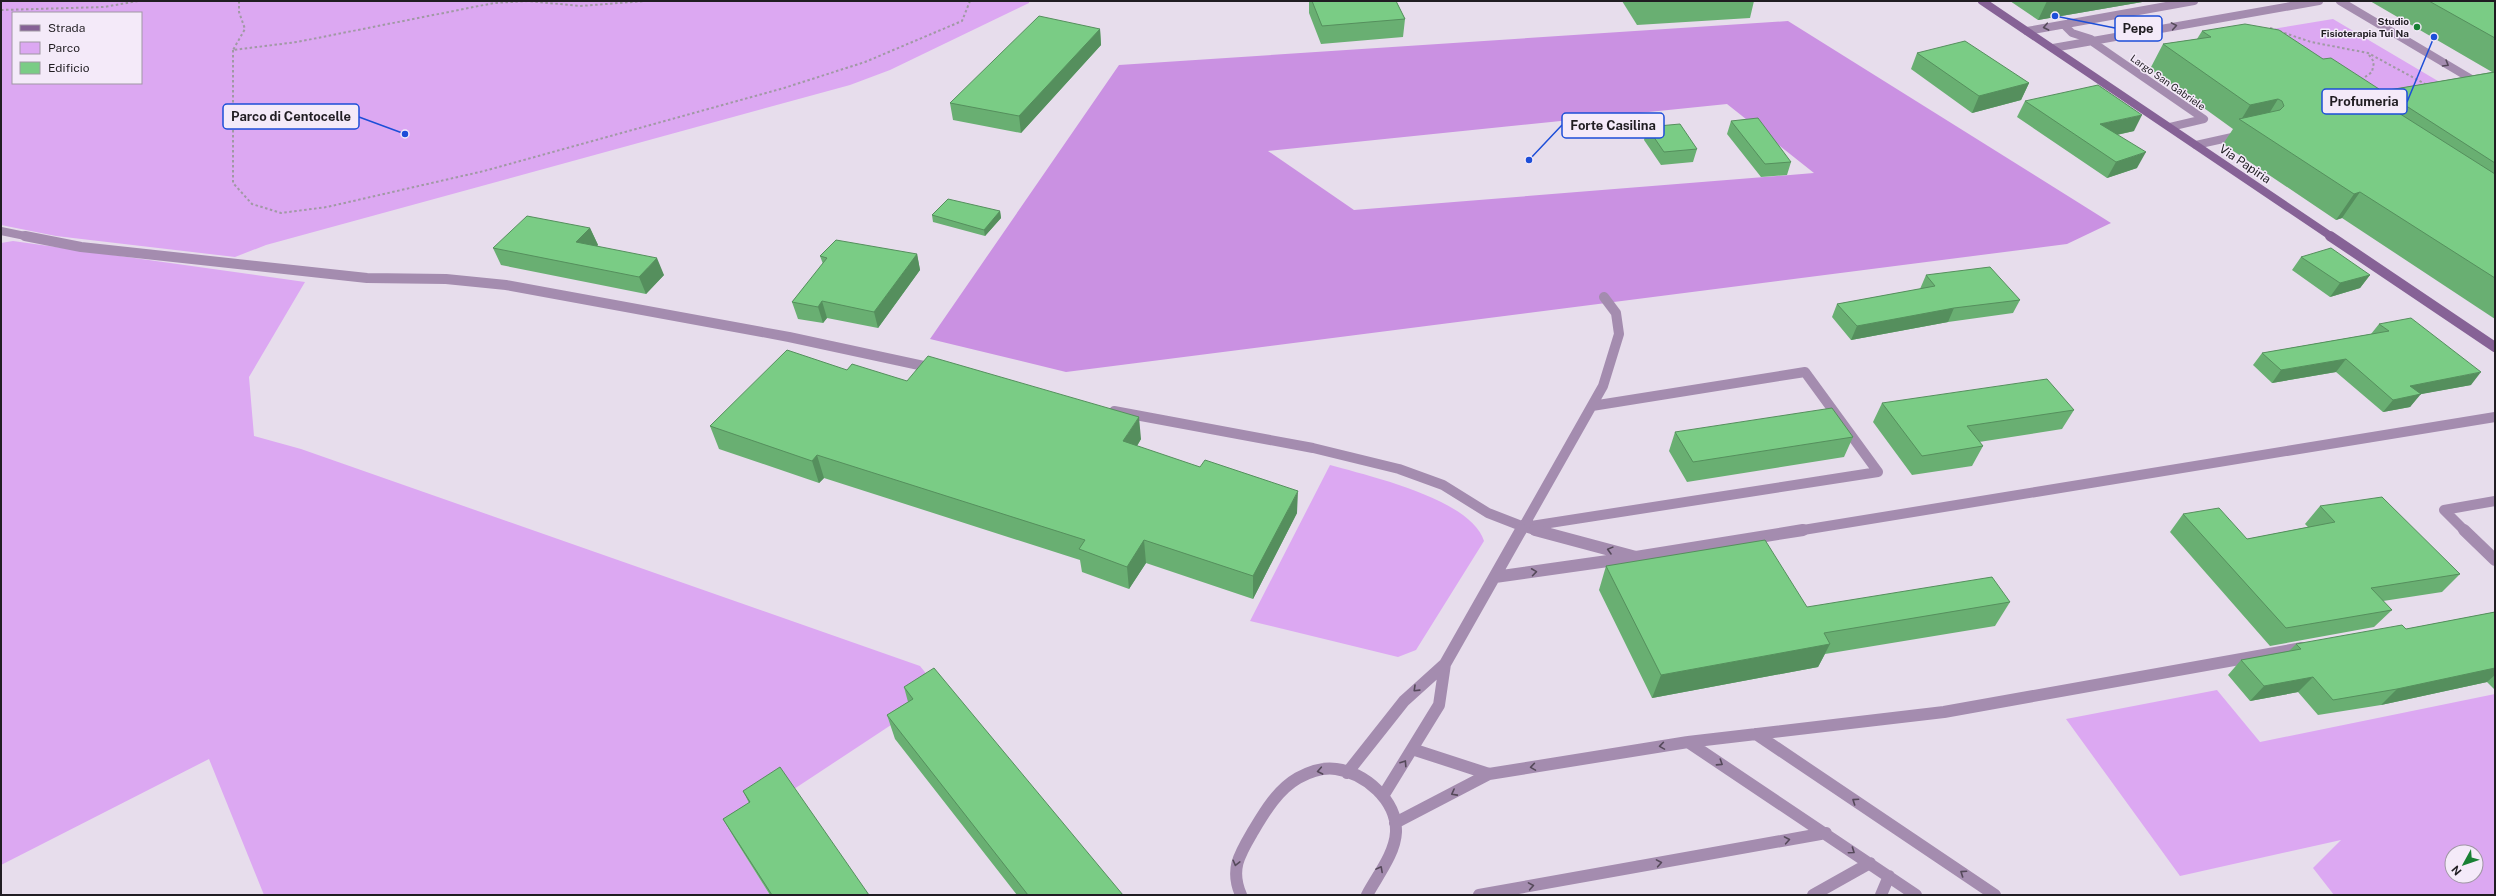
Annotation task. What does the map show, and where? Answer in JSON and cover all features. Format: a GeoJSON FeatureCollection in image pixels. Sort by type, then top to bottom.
{"type":"FeatureCollection","features":[{"type":"Feature","properties":{"kind":"street","name":"Via Papiria"},"geometry":{"type":"LineString","coordinates":[[1982,1],[2495,347]]}},
{"type":"Feature","properties":{"kind":"street"},"geometry":{"type":"LineString","coordinates":[[2027,31],[2194,1]]}},
{"type":"Feature","properties":{"kind":"street"},"geometry":{"type":"LineString","coordinates":[[2053,48],[2319,1]]}},
{"type":"Feature","properties":{"kind":"street"},"geometry":{"type":"LineString","coordinates":[[2340,1],[2495,92]]}},
{"type":"Feature","properties":{"kind":"street"},"geometry":{"type":"LineString","coordinates":[[2069,23],[2066,27],[2070,32],[2093,40]]}},
{"type":"Feature","properties":{"kind":"street","name":"Largo San Gabriele"},"geometry":{"type":"LineString","coordinates":[[2093,40],[2204,119],[2170,127]]}},
{"type":"Feature","properties":{"kind":"street"},"geometry":{"type":"LineString","coordinates":[[2196,145],[2248,134]]}},
{"type":"Feature","properties":{"kind":"street"},"geometry":{"type":"LineString","coordinates":[[4,234],[81,247],[367,278],[446,279],[506,285],[789,337],[941,370]]}},
{"type":"Feature","properties":{"kind":"street"},"geometry":{"type":"LineString","coordinates":[[1347,773],[1404,701],[1446,664],[1603,386],[1619,334],[1616,314],[1604,297]]}},
{"type":"Feature","properties":{"kind":"street"},"geometry":{"type":"LineString","coordinates":[[1524,527],[1878,472],[1805,372],[1592,406]]}},
{"type":"Feature","properties":{"kind":"street"},"geometry":{"type":"LineString","coordinates":[[1107,409],[1313,448],[1399,469],[1442,485],[1488,513],[1524,527],[1636,557]]}},
{"type":"Feature","properties":{"kind":"street"},"geometry":{"type":"LineString","coordinates":[[1495,578],[1636,557],[2495,417]]}},
{"type":"Feature","properties":{"kind":"street"},"geometry":{"type":"LineString","coordinates":[[2484,418],[2495,424]]}},
{"type":"Feature","properties":{"kind":"street"},"geometry":{"type":"LineString","coordinates":[[2495,501],[2444,510],[2495,560]]}},
{"type":"Feature","properties":{"kind":"street"},"geometry":{"type":"LineString","coordinates":[[1395,823],[1489,774],[1688,742],[1944,712],[2316,645]]}},
{"type":"Feature","properties":{"kind":"street"},"geometry":{"type":"LineString","coordinates":[[1382,796],[1439,705],[1446,664]]}},
{"type":"Feature","properties":{"kind":"street"},"geometry":{"type":"LineString","coordinates":[[1756,734],[1981,891],[1995,895]]}},
{"type":"Feature","properties":{"kind":"street"},"geometry":{"type":"LineString","coordinates":[[1688,742],[1826,833],[1916,895]]}},
{"type":"Feature","properties":{"kind":"street"},"geometry":{"type":"LineString","coordinates":[[1412,749],[1489,774]]}},
{"type":"Feature","properties":{"kind":"street"},"geometry":{"type":"LineString","coordinates":[[1242,895],[1234,874],[1239,854],[1277,796],[1289,784],[1304,775],[1321,770],[1336,769],[1364,781],[1382,796],[1394,813],[1394,844],[1367,895]]}},
{"type":"Feature","properties":{"kind":"street"},"geometry":{"type":"LineString","coordinates":[[1479,895],[1496,894],[1826,833]]}},
{"type":"Feature","properties":{"kind":"street"},"geometry":{"type":"LineString","coordinates":[[1813,895],[1870,864]]}},
{"type":"Feature","properties":{"kind":"street"},"geometry":{"type":"LineString","coordinates":[[1880,895],[1889,876]]}},
{"type":"Feature","properties":{"kind":"path"},"geometry":{"type":"LineString","coordinates":[[1,10],[32,7],[108,7],[138,1]]}},
{"type":"Feature","properties":{"kind":"path"},"geometry":{"type":"LineString","coordinates":[[239,1],[239,12],[245,29],[233,50],[233,183],[252,204],[281,213],[327,207],[484,171],[784,88],[865,62],[962,21],[970,1]]}},
{"type":"Feature","properties":{"kind":"path"},"geometry":{"type":"LineString","coordinates":[[233,50],[297,42],[494,3],[528,1],[580,6],[645,1]]}},
{"type":"Feature","properties":{"kind":"path"},"geometry":{"type":"LineString","coordinates":[[2266,27],[2311,42],[2368,53],[2434,87]]}},
{"type":"Feature","properties":{"kind":"path"},"geometry":{"type":"LineString","coordinates":[[2354,83],[2372,72],[2374,62],[2368,53]]}},
{"type":"Feature","properties":{"kind":"green space"},"geometry":{"type":"Polygon","coordinates":[[[1,1],[1029,1],[1029,3],[890,70],[850,85],[266,245],[235,257],[56,236],[1,225],[1,1]]]}},
{"type":"Feature","properties":{"kind":"green space"},"geometry":{"type":"Polygon","coordinates":[[[2333,19],[2465,97],[2363,116],[2266,30],[2333,19]]]}},
{"type":"Feature","properties":{"kind":"green space"},"geometry":{"type":"Polygon","coordinates":[[[13,241],[305,282],[249,377],[254,436],[301,449],[920,666],[941,692],[791,791],[736,841],[770,895],[264,895],[209,759],[1,865],[1,243],[13,241]]]}},
{"type":"Feature","properties":{"kind":"green space"},"geometry":{"type":"Polygon","coordinates":[[[1330,465],[1417,491],[1440,501],[1460,513],[1475,526],[1484,541],[1416,650],[1398,657],[1250,621],[1330,465]]]}},
{"type":"Feature","properties":{"kind":"green space"},"geometry":{"type":"Polygon","coordinates":[[[2217,690],[2260,742],[2495,694],[2495,895],[2334,895],[2313,868],[2341,840],[2180,876],[2066,719],[2217,690]]]}},
{"type":"Feature","properties":{"kind":"shaded area"},"geometry":{"type":"Polygon","coordinates":[[[1788,21],[2111,223],[2067,244],[1066,372],[930,339],[1119,65],[1788,21]],[[1727,104],[1268,151],[1354,210],[1814,173],[1727,104]]]}},
{"type":"Feature","properties":{"kind":"building"},"geometry":{"type":"Polygon","coordinates":[[[1312,1],[1396,1],[1405,19],[1322,26],[1312,1]]]}},
{"type":"Feature","properties":{"kind":"building"},"geometry":{"type":"Polygon","coordinates":[[[2429,1],[2495,1],[2495,38],[2429,1]]]}},
{"type":"Feature","properties":{"kind":"building"},"geometry":{"type":"Polygon","coordinates":[[[1039,16],[1100,29],[1019,116],[950,103],[1039,16]]]}},
{"type":"Feature","properties":{"kind":"building"},"geometry":{"type":"Polygon","coordinates":[[[2245,24],[2279,30],[2323,59],[2331,58],[2379,89],[2373,91],[2375,98],[2495,174],[2495,278],[2360,192],[2354,194],[2239,119],[2280,110],[2284,106],[2282,101],[2278,99],[2250,105],[2163,44],[2211,37],[2202,31],[2245,24]]]}},
{"type":"Feature","properties":{"kind":"building"},"geometry":{"type":"Polygon","coordinates":[[[1965,41],[2029,83],[1979,96],[1917,53],[1965,41]]]}},
{"type":"Feature","properties":{"kind":"building"},"geometry":{"type":"Polygon","coordinates":[[[2495,72],[2495,163],[2383,91],[2495,72]]]}},
{"type":"Feature","properties":{"kind":"building"},"geometry":{"type":"Polygon","coordinates":[[[2098,85],[2142,115],[2100,124],[2146,152],[2116,162],[2025,101],[2098,85]]]}},
{"type":"Feature","properties":{"kind":"building"},"geometry":{"type":"Polygon","coordinates":[[[1758,118],[1791,162],[1765,164],[1731,121],[1758,118]]]}},
{"type":"Feature","properties":{"kind":"building"},"geometry":{"type":"Polygon","coordinates":[[[1680,124],[1697,149],[1664,152],[1647,127],[1680,124]]]}},
{"type":"Feature","properties":{"kind":"building"},"geometry":{"type":"Polygon","coordinates":[[[948,199],[1000,211],[984,230],[932,215],[948,199]]]}},
{"type":"Feature","properties":{"kind":"building"},"geometry":{"type":"Polygon","coordinates":[[[527,216],[590,228],[576,242],[657,258],[639,277],[493,248],[527,216]]]}},
{"type":"Feature","properties":{"kind":"building"},"geometry":{"type":"Polygon","coordinates":[[[836,240],[917,254],[874,312],[822,301],[818,307],[792,302],[827,258],[820,256],[836,240]]]}},
{"type":"Feature","properties":{"kind":"building"},"geometry":{"type":"Polygon","coordinates":[[[2331,248],[2370,275],[2340,283],[2301,257],[2331,248]]]}},
{"type":"Feature","properties":{"kind":"building"},"geometry":{"type":"Polygon","coordinates":[[[1990,267],[2020,300],[1954,308],[1857,326],[1837,304],[1935,286],[1926,275],[1990,267]]]}},
{"type":"Feature","properties":{"kind":"building"},"geometry":{"type":"Polygon","coordinates":[[[2411,318],[2481,372],[2410,386],[2421,394],[2393,400],[2346,359],[2281,370],[2262,353],[2389,331],[2379,324],[2411,318]]]}},
{"type":"Feature","properties":{"kind":"building"},"geometry":{"type":"Polygon","coordinates":[[[787,350],[847,370],[852,364],[907,381],[928,356],[1139,417],[1123,441],[1200,467],[1205,460],[1298,491],[1253,576],[1144,540],[1127,567],[1079,549],[1085,540],[817,455],[812,461],[710,426],[787,350]]]}},
{"type":"Feature","properties":{"kind":"building"},"geometry":{"type":"Polygon","coordinates":[[[2047,379],[2074,410],[1967,426],[1983,446],[1922,456],[1882,403],[2047,379]]]}},
{"type":"Feature","properties":{"kind":"building"},"geometry":{"type":"Polygon","coordinates":[[[1832,408],[1853,437],[1693,462],[1675,432],[1832,408]]]}},
{"type":"Feature","properties":{"kind":"building"},"geometry":{"type":"Polygon","coordinates":[[[2382,497],[2460,574],[2371,588],[2392,610],[2286,628],[2183,514],[2219,508],[2247,539],[2335,522],[2320,506],[2382,497]]]}},
{"type":"Feature","properties":{"kind":"building"},"geometry":{"type":"Polygon","coordinates":[[[1765,540],[1807,607],[1992,577],[2010,602],[1824,633],[1830,644],[1661,675],[1606,566],[1765,540]]]}},
{"type":"Feature","properties":{"kind":"building"},"geometry":{"type":"Polygon","coordinates":[[[2495,612],[2495,668],[2397,689],[2333,700],[2313,677],[2264,686],[2241,660],[2301,649],[2296,644],[2402,625],[2406,629],[2495,612]]]}},
{"type":"Feature","properties":{"kind":"building"},"geometry":{"type":"Polygon","coordinates":[[[934,668],[1123,895],[1028,895],[887,715],[913,699],[904,687],[934,668]]]}},
{"type":"Feature","properties":{"kind":"building"},"geometry":{"type":"Polygon","coordinates":[[[780,767],[869,895],[772,895],[723,819],[750,802],[743,791],[780,767]]]}},
{"type":"Feature","properties":{"kind":"place","name":"Pepe"},"geometry":{"type":"Point","coordinates":[2055,16]}},
{"type":"Feature","properties":{"kind":"place","name":"Studio Fisioterapia Tui Na"},"geometry":{"type":"Point","coordinates":[2417,27]}},
{"type":"Feature","properties":{"kind":"place","name":"Profumeria"},"geometry":{"type":"Point","coordinates":[2434,37]}},
{"type":"Feature","properties":{"kind":"place","name":"Parco di Centocelle"},"geometry":{"type":"Point","coordinates":[405,134]}},
{"type":"Feature","properties":{"kind":"place","name":"Forte Casilina"},"geometry":{"type":"Point","coordinates":[1529,160]}}]}
